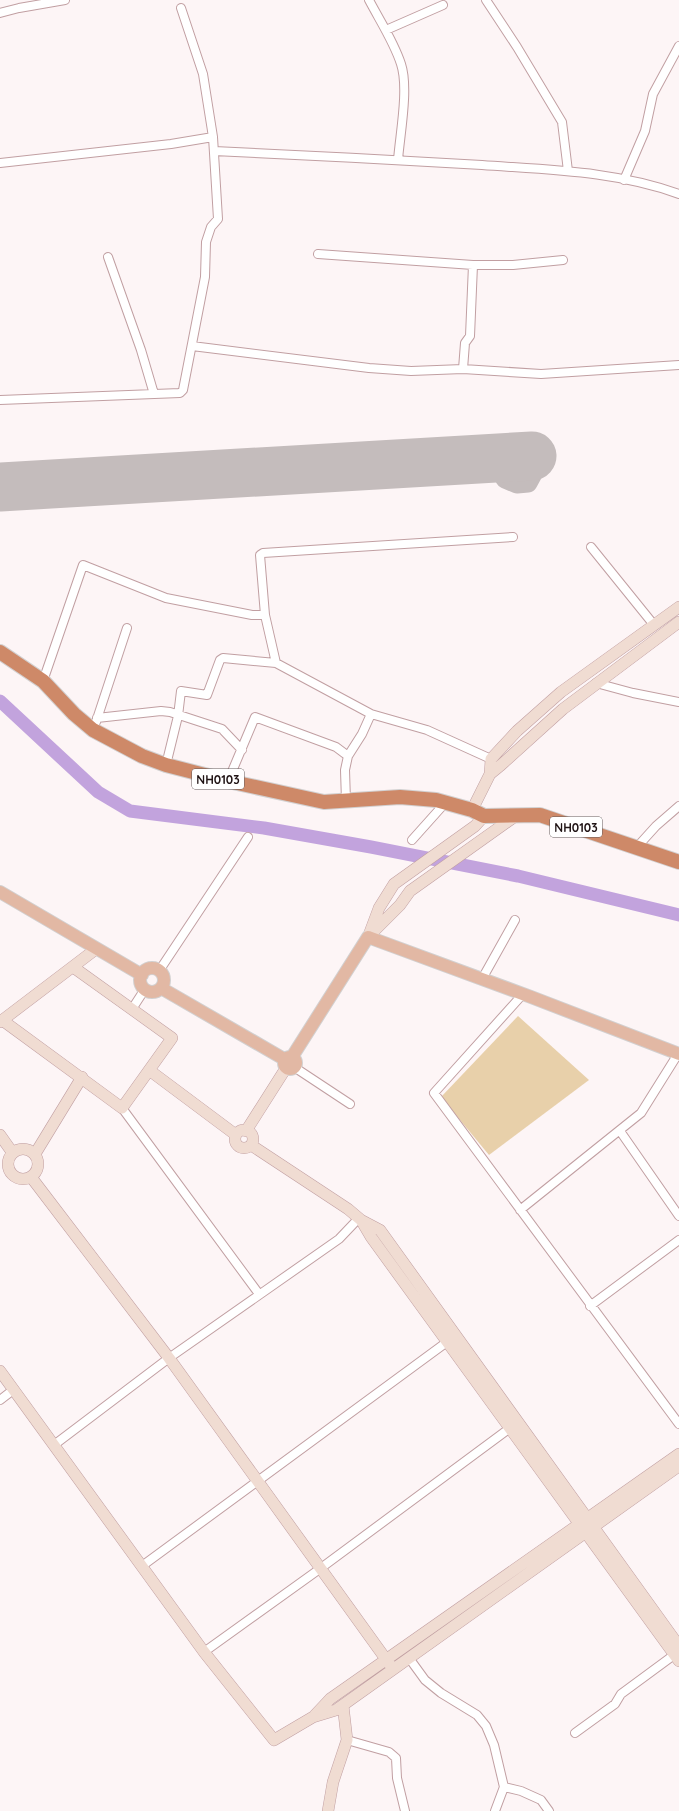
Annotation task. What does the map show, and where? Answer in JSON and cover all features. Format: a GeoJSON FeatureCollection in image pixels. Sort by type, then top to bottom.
{"type":"FeatureCollection","features":[{"type":"Feature","properties":{"kind":"highway","name":"NH0103"},"geometry":{"type":"LineString","coordinates":[[0,652],[43,681],[74,714],[95,724],[142,756],[166,765],[228,781],[324,802],[400,798],[436,800],[478,813],[514,816],[528,814],[540,815],[679,862]]}},
{"type":"Feature","properties":{"kind":"main road"},"geometry":{"type":"LineString","coordinates":[[0,892],[142,975]]}},
{"type":"Feature","properties":{"kind":"main road"},"geometry":{"type":"LineString","coordinates":[[161,988],[289,1063],[368,937],[482,978],[679,1054]]}},
{"type":"Feature","properties":{"kind":"main road"},"geometry":{"type":"LineString","coordinates":[[155,969],[159,971],[164,977],[161,988],[152,992],[145,989],[141,983],[142,975],[147,970],[155,969]]}},
{"type":"Feature","properties":{"kind":"street"},"geometry":{"type":"LineString","coordinates":[[0,13],[65,0]]}},
{"type":"Feature","properties":{"kind":"street"},"geometry":{"type":"LineString","coordinates":[[369,0],[386,30],[402,64],[405,85],[398,160]]}},
{"type":"Feature","properties":{"kind":"street"},"geometry":{"type":"LineString","coordinates":[[486,0],[517,47],[562,122],[568,171]]}},
{"type":"Feature","properties":{"kind":"street"},"geometry":{"type":"LineString","coordinates":[[386,30],[443,5]]}},
{"type":"Feature","properties":{"kind":"street"},"geometry":{"type":"LineString","coordinates":[[0,400],[180,393],[184,390],[205,277],[206,242],[211,227],[218,219],[213,137],[203,74],[181,8]]}},
{"type":"Feature","properties":{"kind":"street"},"geometry":{"type":"LineString","coordinates":[[624,180],[645,131],[653,94],[679,46]]}},
{"type":"Feature","properties":{"kind":"street"},"geometry":{"type":"LineString","coordinates":[[0,163],[171,144],[213,137]]}},
{"type":"Feature","properties":{"kind":"street"},"geometry":{"type":"LineString","coordinates":[[214,151],[398,160],[568,171],[600,174],[658,186],[679,194]]}},
{"type":"Feature","properties":{"kind":"street"},"geometry":{"type":"LineString","coordinates":[[318,254],[473,265],[513,265],[563,260]]}},
{"type":"Feature","properties":{"kind":"street"},"geometry":{"type":"LineString","coordinates":[[108,257],[141,350],[154,394]]}},
{"type":"Feature","properties":{"kind":"street"},"geometry":{"type":"LineString","coordinates":[[463,370],[465,343],[470,336],[473,265]]}},
{"type":"Feature","properties":{"kind":"street"},"geometry":{"type":"LineString","coordinates":[[192,346],[369,368],[411,371],[463,370],[541,374],[679,365]]}},
{"type":"Feature","properties":{"kind":"street"},"geometry":{"type":"LineString","coordinates":[[276,663],[265,616],[259,559],[260,555],[263,553],[513,536]]}},
{"type":"Feature","properties":{"kind":"street"},"geometry":{"type":"LineString","coordinates":[[591,547],[654,625]]}},
{"type":"Feature","properties":{"kind":"street"},"geometry":{"type":"LineString","coordinates":[[43,681],[83,565],[166,598],[252,615],[265,616]]}},
{"type":"Feature","properties":{"kind":"street"},"geometry":{"type":"LineString","coordinates":[[368,937],[379,908],[394,884],[466,832],[478,813],[490,774],[491,759],[517,731],[561,692],[679,608]]}},
{"type":"Feature","properties":{"kind":"street"},"geometry":{"type":"LineString","coordinates":[[490,774],[563,709],[679,622]]}},
{"type":"Feature","properties":{"kind":"street"},"geometry":{"type":"LineString","coordinates":[[126,628],[95,724],[161,711],[170,712],[178,716],[222,729],[242,750]]}},
{"type":"Feature","properties":{"kind":"street"},"geometry":{"type":"LineString","coordinates":[[627,645],[633,655]]}},
{"type":"Feature","properties":{"kind":"street"},"geometry":{"type":"LineString","coordinates":[[166,765],[178,716],[181,691],[206,695],[220,660],[223,658],[276,663],[371,714],[427,730],[491,759]]}},
{"type":"Feature","properties":{"kind":"street"},"geometry":{"type":"LineString","coordinates":[[596,683],[633,693],[679,702]]}},
{"type":"Feature","properties":{"kind":"street"},"geometry":{"type":"LineString","coordinates":[[346,801],[345,770],[348,756],[362,734],[371,714]]}},
{"type":"Feature","properties":{"kind":"street"},"geometry":{"type":"LineString","coordinates":[[228,781],[250,731],[253,719],[258,717],[336,747],[348,756]]}},
{"type":"Feature","properties":{"kind":"street"},"geometry":{"type":"LineString","coordinates":[[412,840],[446,802]]}},
{"type":"Feature","properties":{"kind":"street"},"geometry":{"type":"LineString","coordinates":[[637,847],[656,826],[679,806]]}},
{"type":"Feature","properties":{"kind":"street"},"geometry":{"type":"LineString","coordinates":[[368,937],[400,905],[410,891],[514,816]]}},
{"type":"Feature","properties":{"kind":"street"},"geometry":{"type":"LineString","coordinates":[[159,971],[248,837]]}},
{"type":"Feature","properties":{"kind":"street"},"geometry":{"type":"LineString","coordinates":[[482,978],[515,920]]}},
{"type":"Feature","properties":{"kind":"street"},"geometry":{"type":"LineString","coordinates":[[96,949],[1,1021],[82,1077],[122,1108],[259,1294]]}},
{"type":"Feature","properties":{"kind":"street"},"geometry":{"type":"LineString","coordinates":[[73,967],[172,1038],[122,1108]]}},
{"type":"Feature","properties":{"kind":"street"},"geometry":{"type":"LineString","coordinates":[[132,1009],[145,989]]}},
{"type":"Feature","properties":{"kind":"street"},"geometry":{"type":"LineString","coordinates":[[523,994],[434,1093],[590,1306],[679,1424]]}},
{"type":"Feature","properties":{"kind":"street"},"geometry":{"type":"LineString","coordinates":[[520,1210],[641,1113],[679,1054]]}},
{"type":"Feature","properties":{"kind":"street"},"geometry":{"type":"LineString","coordinates":[[149,1070],[241,1133],[249,1132],[253,1138],[251,1145],[246,1148],[240,1148],[236,1144],[241,1133],[289,1063],[350,1104]]}},
{"type":"Feature","properties":{"kind":"street"},"geometry":{"type":"LineString","coordinates":[[35,1154],[82,1077]]}},
{"type":"Feature","properties":{"kind":"street"},"geometry":{"type":"LineString","coordinates":[[620,1131],[679,1216]]}},
{"type":"Feature","properties":{"kind":"street"},"geometry":{"type":"LineString","coordinates":[[0,1135],[12,1152]]}},
{"type":"Feature","properties":{"kind":"street"},"geometry":{"type":"LineString","coordinates":[[251,1145],[348,1209],[360,1219],[380,1230],[421,1286],[452,1339]]}},
{"type":"Feature","properties":{"kind":"street"},"geometry":{"type":"LineString","coordinates":[[21,1148],[27,1148],[35,1154],[38,1158],[38,1169],[31,1177],[21,1179],[12,1175],[4,1174],[7,1161],[12,1152],[21,1148]]}},
{"type":"Feature","properties":{"kind":"street"},"geometry":{"type":"LineString","coordinates":[[31,1177],[169,1358],[390,1665]]}},
{"type":"Feature","properties":{"kind":"street"},"geometry":{"type":"LineString","coordinates":[[54,1445],[169,1358],[338,1239],[360,1219]]}},
{"type":"Feature","properties":{"kind":"street"},"geometry":{"type":"LineString","coordinates":[[360,1219],[371,1237],[412,1293],[452,1339],[678,1653],[621,1694],[615,1704],[575,1733]]}},
{"type":"Feature","properties":{"kind":"street"},"geometry":{"type":"LineString","coordinates":[[590,1306],[679,1240]]}},
{"type":"Feature","properties":{"kind":"street"},"geometry":{"type":"LineString","coordinates":[[412,1293],[421,1286]]}},
{"type":"Feature","properties":{"kind":"street"},"geometry":{"type":"LineString","coordinates":[[142,1566],[452,1339]]}},
{"type":"Feature","properties":{"kind":"street"},"geometry":{"type":"LineString","coordinates":[[0,1371],[204,1652],[274,1740],[313,1717],[336,1710],[390,1665],[586,1526],[679,1466]]}},
{"type":"Feature","properties":{"kind":"street"},"geometry":{"type":"LineString","coordinates":[[0,1400],[13,1390]]}},
{"type":"Feature","properties":{"kind":"street"},"geometry":{"type":"LineString","coordinates":[[204,1652],[321,1568],[514,1425]]}},
{"type":"Feature","properties":{"kind":"street"},"geometry":{"type":"LineString","coordinates":[[313,1717],[330,1699],[390,1665],[409,1658],[586,1526],[679,1454]]}},
{"type":"Feature","properties":{"kind":"street"},"geometry":{"type":"LineString","coordinates":[[409,1658],[425,1680],[441,1693],[477,1715],[486,1726],[494,1745],[504,1787],[495,1811]]}},
{"type":"Feature","properties":{"kind":"street"},"geometry":{"type":"LineString","coordinates":[[328,1811],[333,1782],[347,1740],[343,1705]]}},
{"type":"Feature","properties":{"kind":"street"},"geometry":{"type":"LineString","coordinates":[[347,1740],[389,1752],[396,1758],[397,1778],[405,1811]]}},
{"type":"Feature","properties":{"kind":"street"},"geometry":{"type":"LineString","coordinates":[[504,1787],[521,1791],[541,1800],[549,1811]]}},
{"type":"Feature","properties":{"kind":"shaded area"},"geometry":{"type":"Polygon","coordinates":[[[518,1016],[589,1080],[489,1155],[441,1097],[518,1016]]]}},
{"type":"Feature","properties":{"kind":"waterway"},"geometry":{"type":"LineString","coordinates":[[0,701],[98,792],[130,811],[264,828],[371,847],[518,876],[679,915]]}},
{"type":"Feature","properties":{"kind":"taxiway"},"geometry":{"type":"LineString","coordinates":[[499,458],[500,470],[505,479],[517,484],[528,483],[534,472],[532,456]]}},
{"type":"Feature","properties":{"kind":"runway"},"geometry":{"type":"LineString","coordinates":[[0,487],[532,456]]}}]}
